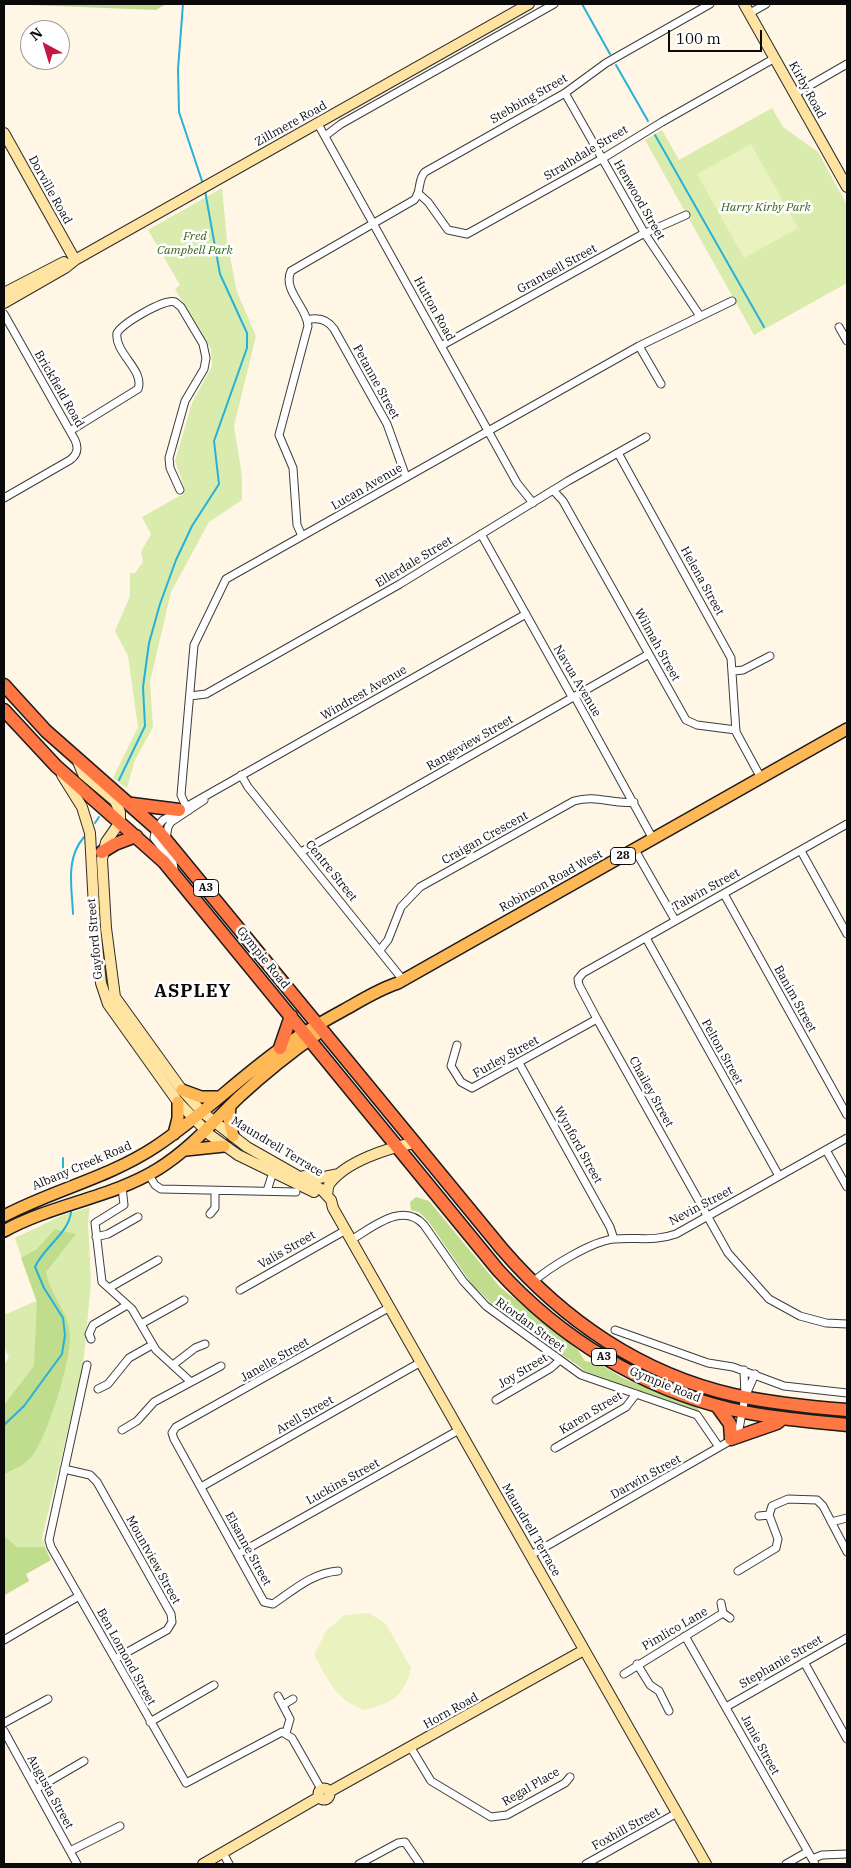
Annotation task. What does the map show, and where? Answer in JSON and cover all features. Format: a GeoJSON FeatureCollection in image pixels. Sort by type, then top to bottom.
{"type":"FeatureCollection","features":[{"type":"Feature","properties":{"kind":"highway","name":"Gympie Road"},"geometry":{"type":"LineString","coordinates":[[4,685],[27,712],[132,804],[156,828],[502,1249],[532,1283],[571,1317],[624,1352],[683,1380],[775,1403],[847,1410]]}},
{"type":"Feature","properties":{"kind":"highway","name":"Gympie Road"},"geometry":{"type":"LineString","coordinates":[[4,710],[56,766],[136,836],[174,874],[489,1260],[527,1300],[555,1324],[588,1347],[648,1381],[717,1406],[782,1419],[847,1425]]}},
{"type":"Feature","properties":{"kind":"highway"},"geometry":{"type":"LineString","coordinates":[[132,804],[184,809]]}},
{"type":"Feature","properties":{"kind":"highway"},"geometry":{"type":"LineString","coordinates":[[102,852],[136,836]]}},
{"type":"Feature","properties":{"kind":"highway"},"geometry":{"type":"LineString","coordinates":[[280,1048],[291,1016]]}},
{"type":"Feature","properties":{"kind":"highway"},"geometry":{"type":"LineString","coordinates":[[489,1260],[502,1249]]}},
{"type":"Feature","properties":{"kind":"highway"},"geometry":{"type":"LineString","coordinates":[[717,1406],[730,1424],[732,1439],[777,1423],[782,1419]]}},
{"type":"Feature","properties":{"kind":"main road","name":"Zillmere Road"},"geometry":{"type":"LineString","coordinates":[[4,303],[66,268],[75,260],[529,4]]}},
{"type":"Feature","properties":{"kind":"main road","name":"Kirby Road"},"geometry":{"type":"LineString","coordinates":[[747,8],[847,187]]}},
{"type":"Feature","properties":{"kind":"main road","name":"Dorville Road"},"geometry":{"type":"LineString","coordinates":[[4,133],[75,260]]}},
{"type":"Feature","properties":{"kind":"main road","name":"Zillmere Road"},"geometry":{"type":"LineString","coordinates":[[4,293],[62,263],[75,260]]}},
{"type":"Feature","properties":{"kind":"main road","name":"Robinson Road West"},"geometry":{"type":"LineString","coordinates":[[198,1115],[280,1048],[307,1036],[392,990],[401,982],[847,731]]}},
{"type":"Feature","properties":{"kind":"main road"},"geometry":{"type":"LineString","coordinates":[[77,757],[83,774],[118,806],[120,822],[102,852]]}},
{"type":"Feature","properties":{"kind":"main road","name":"Gayford Street"},"geometry":{"type":"LineString","coordinates":[[56,766],[80,804],[90,833],[95,926],[105,998],[112,1011],[178,1102],[198,1115]]}},
{"type":"Feature","properties":{"kind":"main road","name":"Gayford Street"},"geometry":{"type":"LineString","coordinates":[[102,852],[106,928],[113,992],[118,1002],[198,1115]]}},
{"type":"Feature","properties":{"kind":"main road","name":"Robinson Road West"},"geometry":{"type":"LineString","coordinates":[[210,1127],[230,1106],[307,1036]]}},
{"type":"Feature","properties":{"kind":"main road"},"geometry":{"type":"LineString","coordinates":[[182,1090],[201,1097],[219,1097]]}},
{"type":"Feature","properties":{"kind":"main road"},"geometry":{"type":"LineString","coordinates":[[174,1134],[178,1118],[178,1102]]}},
{"type":"Feature","properties":{"kind":"main road"},"geometry":{"type":"LineString","coordinates":[[230,1106],[229,1119],[233,1136]]}},
{"type":"Feature","properties":{"kind":"main road","name":"Maundrell Terrace"},"geometry":{"type":"LineString","coordinates":[[198,1115],[224,1146],[317,1193],[333,1208]]}},
{"type":"Feature","properties":{"kind":"main road","name":"Albany Creek Road"},"geometry":{"type":"LineString","coordinates":[[4,1216],[123,1166],[174,1134],[198,1115]]}},
{"type":"Feature","properties":{"kind":"main road","name":"Maundrell Terrace"},"geometry":{"type":"LineString","coordinates":[[210,1127],[233,1136],[247,1147],[301,1176],[327,1194],[351,1240],[706,1864]]}},
{"type":"Feature","properties":{"kind":"main road","name":"28"},"geometry":{"type":"LineString","coordinates":[[4,1231],[47,1211],[122,1187],[149,1175],[186,1150],[210,1127]]}},
{"type":"Feature","properties":{"kind":"main road"},"geometry":{"type":"LineString","coordinates":[[327,1194],[329,1184],[339,1174],[381,1151],[414,1142]]}},
{"type":"Feature","properties":{"kind":"main road"},"geometry":{"type":"LineString","coordinates":[[186,1150],[224,1146]]}},
{"type":"Feature","properties":{"kind":"main road"},"geometry":{"type":"LineString","coordinates":[[301,1176],[319,1178],[339,1174]]}},
{"type":"Feature","properties":{"kind":"main road","name":"Horn Road"},"geometry":{"type":"LineString","coordinates":[[203,1864],[323,1793],[411,1748],[584,1650]]}},
{"type":"Feature","properties":{"kind":"street","name":"Zillmere Road"},"geometry":{"type":"LineString","coordinates":[[325,136],[354,116],[554,4]]}},
{"type":"Feature","properties":{"kind":"street","name":"Stebbing Street"},"geometry":{"type":"LineString","coordinates":[[419,194],[421,176],[425,172],[565,92],[606,63],[710,4]]}},
{"type":"Feature","properties":{"kind":"street"},"geometry":{"type":"LineString","coordinates":[[747,8],[766,4]]}},
{"type":"Feature","properties":{"kind":"street"},"geometry":{"type":"LineString","coordinates":[[519,9],[525,20]]}},
{"type":"Feature","properties":{"kind":"street","name":"Strathdale Street"},"geometry":{"type":"LineString","coordinates":[[419,194],[428,202],[438,219],[448,230],[467,234],[602,159],[653,127],[774,58]]}},
{"type":"Feature","properties":{"kind":"street"},"geometry":{"type":"LineString","coordinates":[[795,94],[847,64]]}},
{"type":"Feature","properties":{"kind":"street","name":"Henwood Street"},"geometry":{"type":"LineString","coordinates":[[565,92],[645,234],[700,316]]}},
{"type":"Feature","properties":{"kind":"street","name":"Hutton Road"},"geometry":{"type":"LineString","coordinates":[[318,124],[525,495],[533,503]]}},
{"type":"Feature","properties":{"kind":"street"},"geometry":{"type":"LineString","coordinates":[[302,536],[297,525],[292,468],[279,435],[307,331],[307,320],[289,285],[288,277],[291,271],[411,202],[419,194]]}},
{"type":"Feature","properties":{"kind":"street","name":"Grantsell Street"},"geometry":{"type":"LineString","coordinates":[[441,346],[645,234],[686,215]]}},
{"type":"Feature","properties":{"kind":"street","name":"Lucan Avenue"},"geometry":{"type":"LineString","coordinates":[[184,809],[181,795],[194,646],[224,582],[639,346],[732,301]]}},
{"type":"Feature","properties":{"kind":"street"},"geometry":{"type":"LineString","coordinates":[[70,430],[136,392],[140,386],[139,380],[118,342],[117,333],[122,326],[165,302],[176,302],[181,307],[203,344],[206,358],[204,369],[185,401],[169,458],[170,468],[180,490]]}},
{"type":"Feature","properties":{"kind":"street","name":"Brickfield Road"},"geometry":{"type":"LineString","coordinates":[[4,314],[77,444],[77,452],[74,457],[4,498]]}},
{"type":"Feature","properties":{"kind":"street","name":"Petanne Street"},"geometry":{"type":"LineString","coordinates":[[307,320],[325,320],[334,329],[387,424],[406,477]]}},
{"type":"Feature","properties":{"kind":"street"},"geometry":{"type":"LineString","coordinates":[[840,327],[847,341]]}},
{"type":"Feature","properties":{"kind":"street"},"geometry":{"type":"LineString","coordinates":[[639,346],[661,384]]}},
{"type":"Feature","properties":{"kind":"street","name":"Ellerdale Street"},"geometry":{"type":"LineString","coordinates":[[190,696],[206,694],[400,584],[553,490],[646,437]]}},
{"type":"Feature","properties":{"kind":"street","name":"Helena Street"},"geometry":{"type":"LineString","coordinates":[[618,453],[729,652],[734,671],[736,730]]}},
{"type":"Feature","properties":{"kind":"street","name":"Wilmah Street"},"geometry":{"type":"LineString","coordinates":[[553,490],[563,501],[687,721],[697,725],[736,730]]}},
{"type":"Feature","properties":{"kind":"street","name":"Navua Avenue"},"geometry":{"type":"LineString","coordinates":[[481,534],[634,802],[653,839]]}},
{"type":"Feature","properties":{"kind":"street","name":"Windrest Avenue"},"geometry":{"type":"LineString","coordinates":[[156,828],[163,820],[526,614]]}},
{"type":"Feature","properties":{"kind":"street","name":"Rangeview Street"},"geometry":{"type":"LineString","coordinates":[[301,852],[650,654]]}},
{"type":"Feature","properties":{"kind":"street"},"geometry":{"type":"LineString","coordinates":[[734,671],[744,670],[770,656]]}},
{"type":"Feature","properties":{"kind":"street"},"geometry":{"type":"LineString","coordinates":[[736,730],[738,738],[761,778]]}},
{"type":"Feature","properties":{"kind":"street","name":"Centre Street"},"geometry":{"type":"LineString","coordinates":[[241,776],[380,950],[401,982]]}},
{"type":"Feature","properties":{"kind":"street","name":"Craigan Crescent"},"geometry":{"type":"LineString","coordinates":[[380,950],[388,940],[400,907],[420,887],[574,801],[596,797],[625,803],[634,802]]}},
{"type":"Feature","properties":{"kind":"street","name":"Windrest Avenue"},"geometry":{"type":"LineString","coordinates":[[166,840],[170,824],[184,809]]}},
{"type":"Feature","properties":{"kind":"street","name":"Talwin Street"},"geometry":{"type":"LineString","coordinates":[[578,979],[583,973],[847,824]]}},
{"type":"Feature","properties":{"kind":"street"},"geometry":{"type":"LineString","coordinates":[[156,828],[154,838],[173,862],[174,874]]}},
{"type":"Feature","properties":{"kind":"street"},"geometry":{"type":"LineString","coordinates":[[635,850],[675,920]]}},
{"type":"Feature","properties":{"kind":"street"},"geometry":{"type":"LineString","coordinates":[[801,851],[847,934]]}},
{"type":"Feature","properties":{"kind":"street","name":"Banim Street"},"geometry":{"type":"LineString","coordinates":[[724,894],[847,1115]]}},
{"type":"Feature","properties":{"kind":"street","name":"Pelton Street"},"geometry":{"type":"LineString","coordinates":[[646,938],[779,1176]]}},
{"type":"Feature","properties":{"kind":"street","name":"Chailey Street"},"geometry":{"type":"LineString","coordinates":[[578,979],[579,985],[597,1019],[728,1253],[769,1299],[800,1316],[826,1323],[847,1324]]}},
{"type":"Feature","properties":{"kind":"street","name":"Furley Street"},"geometry":{"type":"LineString","coordinates":[[457,1045],[451,1066],[461,1082],[472,1088],[597,1019]]}},
{"type":"Feature","properties":{"kind":"street","name":"Wynford Street"},"geometry":{"type":"LineString","coordinates":[[519,1063],[610,1227],[614,1240]]}},
{"type":"Feature","properties":{"kind":"street","name":"Nevin Street"},"geometry":{"type":"LineString","coordinates":[[532,1283],[544,1273],[588,1248],[614,1240],[654,1240],[666,1238],[847,1138]]}},
{"type":"Feature","properties":{"kind":"street"},"geometry":{"type":"LineString","coordinates":[[826,1150],[847,1187]]}},
{"type":"Feature","properties":{"kind":"street"},"geometry":{"type":"LineString","coordinates":[[267,1191],[273,1172]]}},
{"type":"Feature","properties":{"kind":"street"},"geometry":{"type":"LineString","coordinates":[[149,1175],[154,1185],[160,1189],[296,1192]]}},
{"type":"Feature","properties":{"kind":"street"},"geometry":{"type":"LineString","coordinates":[[122,1187],[124,1205],[96,1223],[99,1273],[102,1282],[127,1305],[152,1344],[190,1382]]}},
{"type":"Feature","properties":{"kind":"street"},"geometry":{"type":"LineString","coordinates":[[210,1214],[215,1208],[216,1191]]}},
{"type":"Feature","properties":{"kind":"street","name":"Riordan Street"},"geometry":{"type":"LineString","coordinates":[[351,1240],[393,1216],[405,1214],[414,1216],[424,1225],[478,1300],[560,1360],[589,1378],[697,1415],[719,1447]]}},
{"type":"Feature","properties":{"kind":"street"},"geometry":{"type":"LineString","coordinates":[[96,1237],[108,1234],[138,1217]]}},
{"type":"Feature","properties":{"kind":"street","name":"Valis Street"},"geometry":{"type":"LineString","coordinates":[[240,1290],[346,1230]]}},
{"type":"Feature","properties":{"kind":"street"},"geometry":{"type":"LineString","coordinates":[[109,1288],[158,1260]]}},
{"type":"Feature","properties":{"kind":"street"},"geometry":{"type":"LineString","coordinates":[[140,1324],[184,1300]]}},
{"type":"Feature","properties":{"kind":"street"},"geometry":{"type":"LineString","coordinates":[[91,1339],[88,1334],[93,1325],[127,1305]]}},
{"type":"Feature","properties":{"kind":"street","name":"Janelle Street"},"geometry":{"type":"LineString","coordinates":[[172,1433],[176,1427],[390,1307]]}},
{"type":"Feature","properties":{"kind":"street"},"geometry":{"type":"LineString","coordinates":[[615,1330],[708,1363],[744,1370],[784,1386],[847,1393]]}},
{"type":"Feature","properties":{"kind":"street"},"geometry":{"type":"LineString","coordinates":[[98,1389],[108,1384],[129,1358],[152,1344]]}},
{"type":"Feature","properties":{"kind":"street"},"geometry":{"type":"LineString","coordinates":[[173,1365],[195,1348],[205,1344]]}},
{"type":"Feature","properties":{"kind":"street","name":"Joy Street"},"geometry":{"type":"LineString","coordinates":[[496,1400],[551,1368],[560,1360]]}},
{"type":"Feature","properties":{"kind":"street","name":"Arell Street"},"geometry":{"type":"LineString","coordinates":[[201,1487],[421,1362]]}},
{"type":"Feature","properties":{"kind":"street","name":"Ben Lomond Street"},"geometry":{"type":"LineString","coordinates":[[86,1365],[49,1540],[79,1596],[186,1783],[278,1733],[286,1734]]}},
{"type":"Feature","properties":{"kind":"street"},"geometry":{"type":"LineString","coordinates":[[122,1430],[137,1421],[154,1402],[221,1366]]}},
{"type":"Feature","properties":{"kind":"street"},"geometry":{"type":"LineString","coordinates":[[744,1370],[746,1397]]}},
{"type":"Feature","properties":{"kind":"street"},"geometry":{"type":"LineString","coordinates":[[732,1439],[739,1429],[746,1397],[755,1374]]}},
{"type":"Feature","properties":{"kind":"street","name":"Karen Street"},"geometry":{"type":"LineString","coordinates":[[554,1448],[626,1407],[636,1394]]}},
{"type":"Feature","properties":{"kind":"street","name":"Luckins Street"},"geometry":{"type":"LineString","coordinates":[[238,1554],[459,1430]]}},
{"type":"Feature","properties":{"kind":"street","name":"Elsanne Street"},"geometry":{"type":"LineString","coordinates":[[172,1433],[264,1602],[273,1604],[288,1592],[324,1572],[338,1571]]}},
{"type":"Feature","properties":{"kind":"street","name":"Darwin Street"},"geometry":{"type":"LineString","coordinates":[[531,1555],[732,1439]]}},
{"type":"Feature","properties":{"kind":"street","name":"Mountview Street"},"geometry":{"type":"LineString","coordinates":[[64,1469],[90,1475],[97,1482],[171,1614],[172,1622],[167,1630],[115,1660]]}},
{"type":"Feature","properties":{"kind":"street"},"geometry":{"type":"LineString","coordinates":[[738,1571],[776,1548],[778,1539],[769,1515],[772,1506],[780,1501],[810,1499],[821,1503],[847,1552]]}},
{"type":"Feature","properties":{"kind":"street"},"geometry":{"type":"LineString","coordinates":[[759,1516],[769,1515]]}},
{"type":"Feature","properties":{"kind":"street"},"geometry":{"type":"LineString","coordinates":[[831,1522],[847,1518]]}},
{"type":"Feature","properties":{"kind":"street"},"geometry":{"type":"LineString","coordinates":[[4,1640],[79,1596]]}},
{"type":"Feature","properties":{"kind":"street","name":"Pimlico Lane"},"geometry":{"type":"LineString","coordinates":[[624,1674],[637,1664],[686,1636],[727,1616],[721,1603]]}},
{"type":"Feature","properties":{"kind":"street","name":"Janie Street"},"geometry":{"type":"LineString","coordinates":[[686,1636],[813,1862]]}},
{"type":"Feature","properties":{"kind":"street","name":"Stephanie Street"},"geometry":{"type":"LineString","coordinates":[[726,1707],[847,1638]]}},
{"type":"Feature","properties":{"kind":"street"},"geometry":{"type":"LineString","coordinates":[[804,1662],[847,1739]]}},
{"type":"Feature","properties":{"kind":"street","name":"Pimlico Lane"},"geometry":{"type":"LineString","coordinates":[[637,1664],[650,1685],[660,1692],[669,1711]]}},
{"type":"Feature","properties":{"kind":"street"},"geometry":{"type":"LineString","coordinates":[[150,1722],[214,1685]]}},
{"type":"Feature","properties":{"kind":"street"},"geometry":{"type":"LineString","coordinates":[[278,1696],[290,1719],[286,1734],[292,1738],[323,1793]]}},
{"type":"Feature","properties":{"kind":"street"},"geometry":{"type":"LineString","coordinates":[[4,1724],[48,1699]]}},
{"type":"Feature","properties":{"kind":"street"},"geometry":{"type":"LineString","coordinates":[[283,1705],[293,1699]]}},
{"type":"Feature","properties":{"kind":"street","name":"Augusta Street"},"geometry":{"type":"LineString","coordinates":[[4,1731],[77,1864]]}},
{"type":"Feature","properties":{"kind":"street","name":"Regal Place"},"geometry":{"type":"LineString","coordinates":[[411,1748],[431,1781],[491,1817],[507,1815],[565,1783],[570,1778]]}},
{"type":"Feature","properties":{"kind":"street"},"geometry":{"type":"LineString","coordinates":[[36,1789],[84,1762]]}},
{"type":"Feature","properties":{"kind":"street","name":"Foxhill Street"},"geometry":{"type":"LineString","coordinates":[[586,1864],[677,1813]]}},
{"type":"Feature","properties":{"kind":"street"},"geometry":{"type":"LineString","coordinates":[[70,1851],[120,1826]]}},
{"type":"Feature","properties":{"kind":"street"},"geometry":{"type":"LineString","coordinates":[[359,1864],[398,1842],[405,1842],[420,1864]]}},
{"type":"Feature","properties":{"kind":"street"},"geometry":{"type":"LineString","coordinates":[[786,1864],[808,1852]]}},
{"type":"Feature","properties":{"kind":"street"},"geometry":{"type":"LineString","coordinates":[[223,1853],[230,1864]]}},
{"type":"Feature","properties":{"kind":"street"},"geometry":{"type":"LineString","coordinates":[[813,1862],[822,1855],[847,1854]]}},
{"type":"Feature","properties":{"kind":"green space"},"geometry":{"type":"Polygon","coordinates":[[[4,4],[166,4],[156,10],[4,4]]]}},
{"type":"Feature","properties":{"kind":"green space","name":"Harry Kirby Park"},"geometry":{"type":"Polygon","coordinates":[[[772,108],[783,127],[818,152],[847,205],[847,283],[754,335],[645,140],[662,130],[679,160],[772,108]]]}},
{"type":"Feature","properties":{"kind":"green space"},"geometry":{"type":"Polygon","coordinates":[[[751,144],[798,228],[744,258],[697,174],[751,144]]]}},
{"type":"Feature","properties":{"kind":"green space","name":"Fred Campbell Park"},"geometry":{"type":"Polygon","coordinates":[[[222,188],[227,241],[237,292],[256,336],[234,426],[242,476],[242,500],[209,522],[171,592],[150,682],[153,727],[135,760],[127,788],[113,778],[138,727],[128,656],[115,631],[130,596],[130,573],[135,573],[143,562],[141,552],[151,534],[142,517],[183,494],[185,489],[175,461],[192,403],[212,366],[211,349],[175,289],[180,285],[148,230],[222,188]]]}},
{"type":"Feature","properties":{"kind":"green space"},"geometry":{"type":"Polygon","coordinates":[[[416,1197],[429,1201],[500,1287],[578,1350],[585,1361],[598,1363],[623,1378],[698,1408],[700,1412],[584,1371],[500,1312],[475,1289],[429,1222],[419,1212],[411,1210],[410,1202],[416,1197]]]}},
{"type":"Feature","properties":{"kind":"green space"},"geometry":{"type":"Polygon","coordinates":[[[90,1207],[88,1222],[91,1282],[83,1367],[42,1538],[51,1560],[26,1574],[29,1581],[4,1596],[4,1365],[9,1357],[4,1347],[4,1315],[36,1301],[15,1238],[63,1215],[90,1207]]]}},
{"type":"Feature","properties":{"kind":"green space"},"geometry":{"type":"Polygon","coordinates":[[[55,1229],[76,1234],[46,1272],[51,1288],[69,1327],[67,1362],[52,1415],[39,1445],[27,1461],[4,1474],[4,1405],[34,1366],[37,1301],[21,1258],[37,1249],[55,1229]]]}},
{"type":"Feature","properties":{"kind":"green space"},"geometry":{"type":"Polygon","coordinates":[[[4,1536],[17,1547],[44,1547],[51,1560],[26,1574],[29,1581],[4,1595],[4,1536]]]}},
{"type":"Feature","properties":{"kind":"green space"},"geometry":{"type":"Polygon","coordinates":[[[369,1613],[386,1624],[411,1668],[401,1692],[382,1705],[364,1710],[354,1706],[339,1695],[314,1655],[326,1631],[345,1615],[369,1613]]]}},
{"type":"Feature","properties":{"kind":"waterway"},"geometry":{"type":"LineString","coordinates":[[183,4],[178,69],[179,112],[203,184]]}},
{"type":"Feature","properties":{"kind":"waterway"},"geometry":{"type":"LineString","coordinates":[[582,4],[610,54]]}},
{"type":"Feature","properties":{"kind":"waterway"},"geometry":{"type":"LineString","coordinates":[[616,65],[648,121]]}},
{"type":"Feature","properties":{"kind":"waterway"},"geometry":{"type":"LineString","coordinates":[[655,135],[764,327]]}},
{"type":"Feature","properties":{"kind":"waterway"},"geometry":{"type":"LineString","coordinates":[[119,780],[145,726],[143,687],[149,643],[160,604],[176,560],[192,526],[219,484],[214,441],[247,348],[247,333],[220,274],[205,191]]}},
{"type":"Feature","properties":{"kind":"waterway"},"geometry":{"type":"LineString","coordinates":[[95,823],[99,817]]}},
{"type":"Feature","properties":{"kind":"waterway"},"geometry":{"type":"LineString","coordinates":[[73,914],[72,864],[74,855],[84,837]]}},
{"type":"Feature","properties":{"kind":"waterway"},"geometry":{"type":"LineString","coordinates":[[63,1158],[63,1179]]}},
{"type":"Feature","properties":{"kind":"waterway"},"geometry":{"type":"LineString","coordinates":[[4,1425],[24,1406],[62,1354],[65,1335],[63,1318],[44,1288],[35,1267],[66,1227],[71,1212]]}},
{"type":"Feature","properties":{"kind":"district","name":"ASPLEY"},"geometry":{"type":"Point","coordinates":[193,992]}}]}
